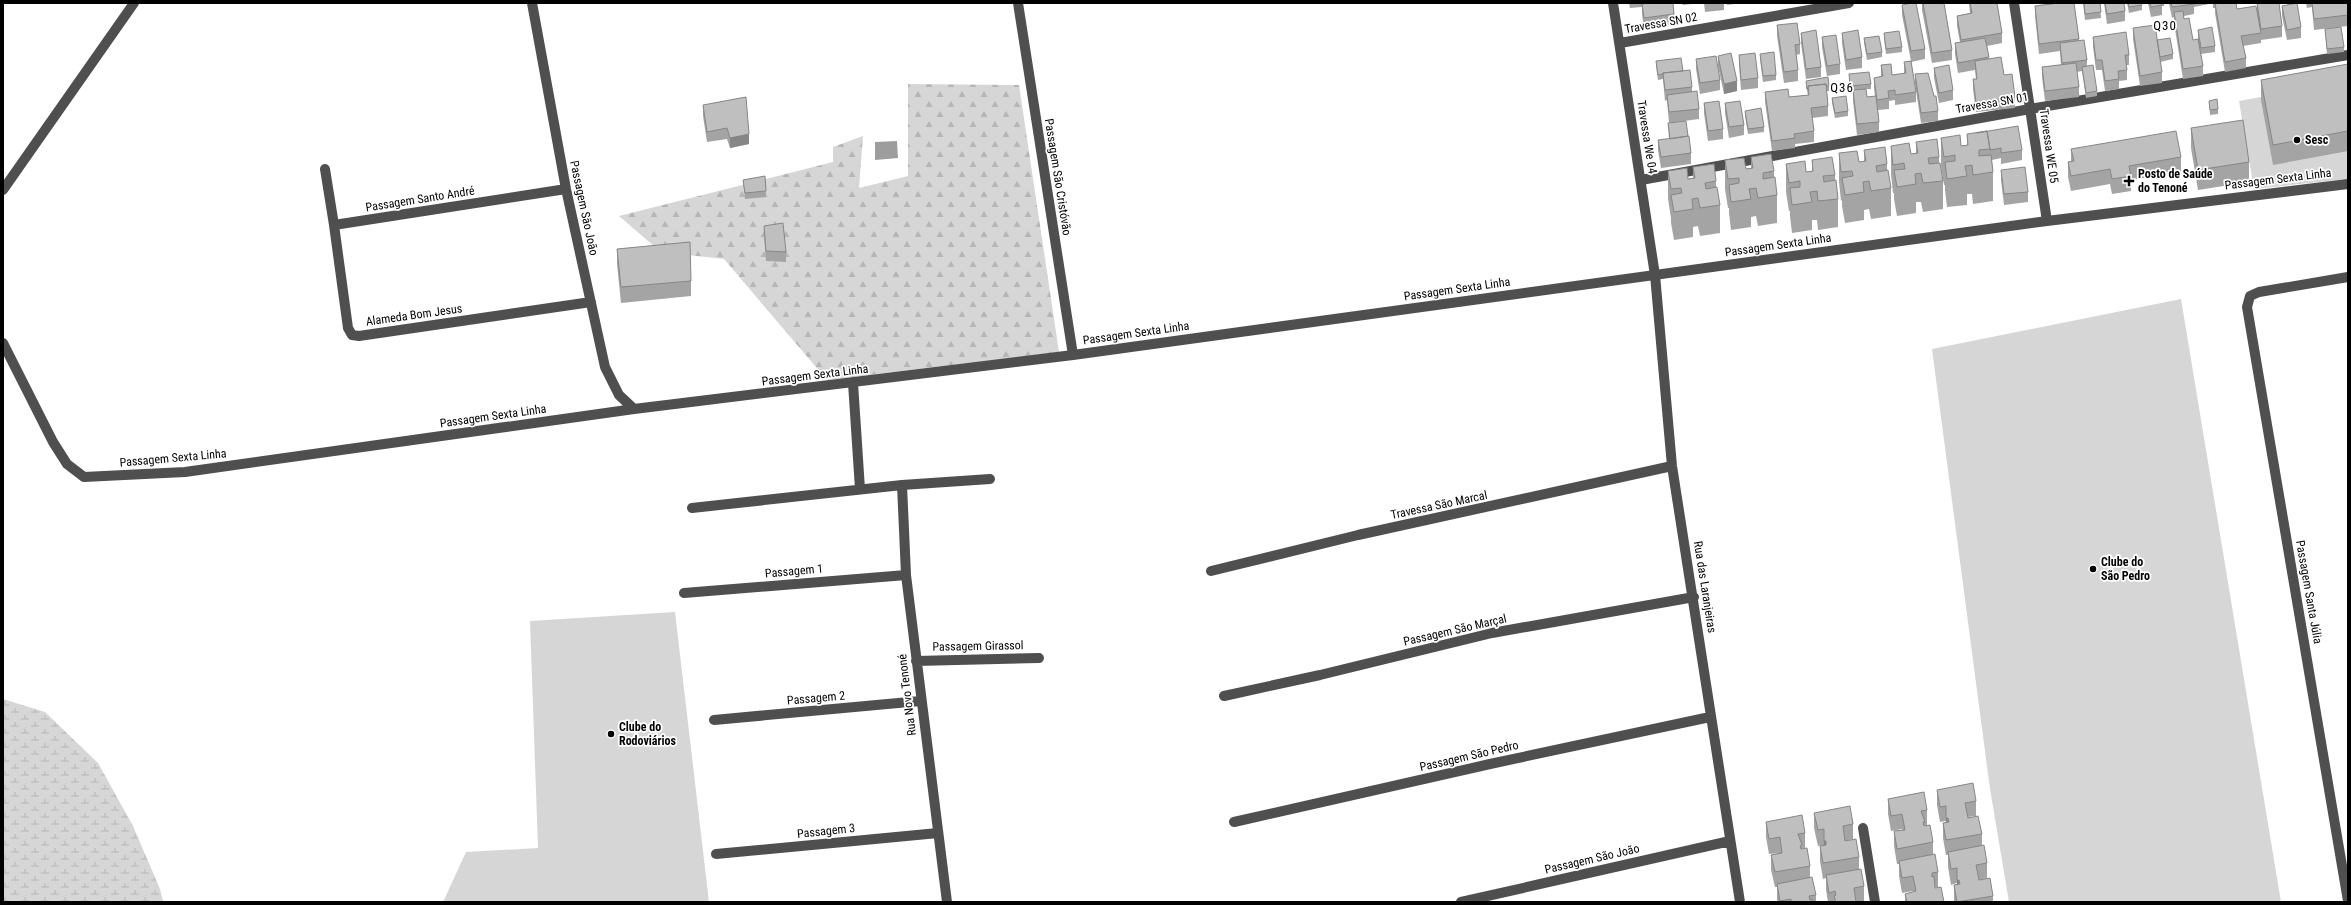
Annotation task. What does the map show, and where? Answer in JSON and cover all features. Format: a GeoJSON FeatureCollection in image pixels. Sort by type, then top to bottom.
{"type":"FeatureCollection","features":[{"type":"Feature","properties":{"kind":"street"},"geometry":{"type":"LineString","coordinates":[[3,190],[134,3]]}},
{"type":"Feature","properties":{"kind":"street","name":"Passagem São João"},"geometry":{"type":"LineString","coordinates":[[532,3],[566,189],[605,366],[619,395],[634,409]]}},
{"type":"Feature","properties":{"kind":"street","name":"Passagem São Cristóvão"},"geometry":{"type":"LineString","coordinates":[[1018,3],[1073,355]]}},
{"type":"Feature","properties":{"kind":"street","name":"Travessa We 04"},"geometry":{"type":"LineString","coordinates":[[1613,3],[1655,275]]}},
{"type":"Feature","properties":{"kind":"street","name":"Travessa SN 02"},"geometry":{"type":"LineString","coordinates":[[1620,43],[1849,3]]}},
{"type":"Feature","properties":{"kind":"street","name":"Travessa WE 05"},"geometry":{"type":"LineString","coordinates":[[2014,3],[2047,221]]}},
{"type":"Feature","properties":{"kind":"street","name":"Travessa SN 01"},"geometry":{"type":"LineString","coordinates":[[1640,180],[2030,109],[2348,55]]}},
{"type":"Feature","properties":{"kind":"street"},"geometry":{"type":"LineString","coordinates":[[325,168],[334,225]]}},
{"type":"Feature","properties":{"kind":"street","name":"Passagem Sexta Linha"},"geometry":{"type":"LineString","coordinates":[[3,343],[53,442],[68,464],[84,477],[186,472],[634,409],[1073,355],[2047,221],[2348,184]]}},
{"type":"Feature","properties":{"kind":"street","name":"Passagem Santo André"},"geometry":{"type":"LineString","coordinates":[[334,225],[566,189]]}},
{"type":"Feature","properties":{"kind":"street","name":"Alameda Bom Jesus"},"geometry":{"type":"LineString","coordinates":[[334,225],[348,328],[352,335],[359,336],[591,302]]}},
{"type":"Feature","properties":{"kind":"street","name":"Rua das Laranjeiras"},"geometry":{"type":"LineString","coordinates":[[1655,275],[1672,466],[1694,598],[1710,717],[1740,902]]}},
{"type":"Feature","properties":{"kind":"street","name":"Passagem Santa Júlia"},"geometry":{"type":"LineString","coordinates":[[2348,278],[2259,292],[2250,296],[2247,307],[2348,901]]}},
{"type":"Feature","properties":{"kind":"street"},"geometry":{"type":"LineString","coordinates":[[853,383],[860,490]]}},
{"type":"Feature","properties":{"kind":"street","name":"Travessa São Marcal"},"geometry":{"type":"LineString","coordinates":[[1211,570],[1358,535],[1505,505],[1672,466]]}},
{"type":"Feature","properties":{"kind":"street"},"geometry":{"type":"LineString","coordinates":[[692,508],[902,485],[990,479]]}},
{"type":"Feature","properties":{"kind":"street","name":"Rua Novo Tenoné"},"geometry":{"type":"LineString","coordinates":[[902,485],[906,575],[920,701],[947,902]]}},
{"type":"Feature","properties":{"kind":"street","name":"Passagem 1"},"geometry":{"type":"LineString","coordinates":[[684,593],[906,575]]}},
{"type":"Feature","properties":{"kind":"street","name":"Passagem São Marçal"},"geometry":{"type":"LineString","coordinates":[[1224,696],[1320,675],[1492,633],[1694,598]]}},
{"type":"Feature","properties":{"kind":"street","name":"Passagem Girassol"},"geometry":{"type":"LineString","coordinates":[[916,661],[1039,658]]}},
{"type":"Feature","properties":{"kind":"street","name":"Passagem 2"},"geometry":{"type":"LineString","coordinates":[[714,720],[920,701]]}},
{"type":"Feature","properties":{"kind":"street","name":"Passagem São Pedro"},"geometry":{"type":"LineString","coordinates":[[1234,822],[1710,717]]}},
{"type":"Feature","properties":{"kind":"street"},"geometry":{"type":"LineString","coordinates":[[1863,828],[1875,902]]}},
{"type":"Feature","properties":{"kind":"street","name":"Passagem 3"},"geometry":{"type":"LineString","coordinates":[[716,854],[938,833]]}},
{"type":"Feature","properties":{"kind":"street","name":"Passagem São João"},"geometry":{"type":"LineString","coordinates":[[1461,902],[1730,841]]}},
{"type":"Feature","properties":{"kind":"green space","name":"Sesc"},"geometry":{"type":"Polygon","coordinates":[[[2348,81],[2348,179],[2254,189],[2239,101],[2348,81]]]}},
{"type":"Feature","properties":{"kind":"green space"},"geometry":{"type":"Polygon","coordinates":[[[908,84],[1019,85],[1059,352],[827,380],[724,259],[661,252],[619,216],[833,162],[833,147],[863,136],[859,188],[908,176],[908,84]]]}},
{"type":"Feature","properties":{"kind":"green space","name":"Clube do São Pedro"},"geometry":{"type":"Polygon","coordinates":[[[2181,299],[2281,902],[2009,902],[1990,789],[1932,349],[2181,299]]]}},
{"type":"Feature","properties":{"kind":"green space","name":"Clube do Rodoviários"},"geometry":{"type":"Polygon","coordinates":[[[675,612],[709,902],[443,902],[466,852],[538,848],[530,621],[675,612]]]}},
{"type":"Feature","properties":{"kind":"green space"},"geometry":{"type":"Polygon","coordinates":[[[3,699],[45,712],[98,763],[133,826],[160,889],[163,902],[3,902],[3,699]]]}},
{"type":"Feature","properties":{"kind":"shaded area"},"geometry":{"type":"Polygon","coordinates":[[[897,141],[898,158],[875,160],[875,142],[897,141]]]}},
{"type":"Feature","properties":{"kind":"building"},"geometry":{"type":"Polygon","coordinates":[[[1673,3],[1674,14],[1644,18],[1642,4],[1673,3]]]}},
{"type":"Feature","properties":{"kind":"building"},"geometry":{"type":"Polygon","coordinates":[[[1916,3],[1925,49],[1911,51],[1902,5],[1916,3]]]}},
{"type":"Feature","properties":{"kind":"building"},"geometry":{"type":"Polygon","coordinates":[[[1923,3],[1944,3],[1952,50],[1932,53],[1923,3]]]}},
{"type":"Feature","properties":{"kind":"building"},"geometry":{"type":"Polygon","coordinates":[[[1970,3],[1997,3],[2002,33],[1961,40],[1957,16],[1972,13],[1970,3]]]}},
{"type":"Feature","properties":{"kind":"building"},"geometry":{"type":"Polygon","coordinates":[[[2058,3],[2074,3],[2079,39],[2039,44],[2035,6],[2058,3]]]}},
{"type":"Feature","properties":{"kind":"building"},"geometry":{"type":"Polygon","coordinates":[[[2084,3],[2100,3],[2101,12],[2085,14],[2084,3]]]}},
{"type":"Feature","properties":{"kind":"building"},"geometry":{"type":"Polygon","coordinates":[[[2105,3],[2124,3],[2125,11],[2107,14],[2105,3]]]}},
{"type":"Feature","properties":{"kind":"building"},"geometry":{"type":"Polygon","coordinates":[[[2128,3],[2142,3],[2142,5],[2129,7],[2128,3]]]}},
{"type":"Feature","properties":{"kind":"building"},"geometry":{"type":"Polygon","coordinates":[[[2150,3],[2162,3],[2162,5],[2151,7],[2150,3]]]}},
{"type":"Feature","properties":{"kind":"building"},"geometry":{"type":"Polygon","coordinates":[[[2171,3],[2194,3],[2194,4],[2172,7],[2171,3]]]}},
{"type":"Feature","properties":{"kind":"building"},"geometry":{"type":"Polygon","coordinates":[[[2215,3],[2236,3],[2237,9],[2256,6],[2261,33],[2241,36],[2246,58],[2225,62],[2215,3]]]}},
{"type":"Feature","properties":{"kind":"building"},"geometry":{"type":"Polygon","coordinates":[[[2257,3],[2279,3],[2282,26],[2261,29],[2257,3]]]}},
{"type":"Feature","properties":{"kind":"building"},"geometry":{"type":"Polygon","coordinates":[[[2297,3],[2301,27],[2287,30],[2282,6],[2297,3]]]}},
{"type":"Feature","properties":{"kind":"building"},"geometry":{"type":"Polygon","coordinates":[[[2312,3],[2348,3],[2348,15],[2314,19],[2312,3]]]}},
{"type":"Feature","properties":{"kind":"building"},"geometry":{"type":"Polygon","coordinates":[[[2183,11],[2184,19],[2189,18],[2193,40],[2198,39],[2203,66],[2183,69],[2174,12],[2183,11]]]}},
{"type":"Feature","properties":{"kind":"building"},"geometry":{"type":"Polygon","coordinates":[[[1797,23],[1800,44],[1795,45],[1798,70],[1784,72],[1777,25],[1797,23]]]}},
{"type":"Feature","properties":{"kind":"building"},"geometry":{"type":"Polygon","coordinates":[[[2155,25],[2162,72],[2140,76],[2133,28],[2155,25]]]}},
{"type":"Feature","properties":{"kind":"building"},"geometry":{"type":"Polygon","coordinates":[[[2212,27],[2215,46],[2201,48],[2198,30],[2212,27]]]}},
{"type":"Feature","properties":{"kind":"building"},"geometry":{"type":"Polygon","coordinates":[[[2341,27],[2344,47],[2327,49],[2325,29],[2341,27]]]}},
{"type":"Feature","properties":{"kind":"building"},"geometry":{"type":"Polygon","coordinates":[[[1816,30],[1821,67],[1806,69],[1801,33],[1816,30]]]}},
{"type":"Feature","properties":{"kind":"building"},"geometry":{"type":"Polygon","coordinates":[[[1858,30],[1862,57],[1846,60],[1842,33],[1858,30]]]}},
{"type":"Feature","properties":{"kind":"building"},"geometry":{"type":"Polygon","coordinates":[[[1899,31],[1902,47],[1886,49],[1884,33],[1899,31]]]}},
{"type":"Feature","properties":{"kind":"building"},"geometry":{"type":"Polygon","coordinates":[[[2126,32],[2129,55],[2125,55],[2127,70],[2118,71],[2119,79],[2105,81],[2102,60],[2096,60],[2093,37],[2126,32]]]}},
{"type":"Feature","properties":{"kind":"building"},"geometry":{"type":"Polygon","coordinates":[[[1836,35],[1840,64],[1827,66],[1822,37],[1836,35]]]}},
{"type":"Feature","properties":{"kind":"building"},"geometry":{"type":"Polygon","coordinates":[[[1879,36],[1882,52],[1867,54],[1864,38],[1879,36]]]}},
{"type":"Feature","properties":{"kind":"building"},"geometry":{"type":"Polygon","coordinates":[[[1985,38],[1989,57],[1958,63],[1955,43],[1985,38]]]}},
{"type":"Feature","properties":{"kind":"building"},"geometry":{"type":"Polygon","coordinates":[[[2170,38],[2173,54],[2160,57],[2157,40],[2170,38]]]}},
{"type":"Feature","properties":{"kind":"building"},"geometry":{"type":"Polygon","coordinates":[[[2084,40],[2087,60],[2062,63],[2060,43],[2084,40]]]}},
{"type":"Feature","properties":{"kind":"building"},"geometry":{"type":"Polygon","coordinates":[[[1774,52],[1776,75],[1763,76],[1760,54],[1774,52]]]}},
{"type":"Feature","properties":{"kind":"building"},"geometry":{"type":"Polygon","coordinates":[[[1731,53],[1737,81],[1724,84],[1718,56],[1731,53]]]}},
{"type":"Feature","properties":{"kind":"building"},"geometry":{"type":"Polygon","coordinates":[[[1755,53],[1758,78],[1741,80],[1739,55],[1755,53]]]}},
{"type":"Feature","properties":{"kind":"building"},"geometry":{"type":"Polygon","coordinates":[[[1716,56],[1720,80],[1700,83],[1696,59],[1716,56]]]}},
{"type":"Feature","properties":{"kind":"building"},"geometry":{"type":"Polygon","coordinates":[[[2001,57],[2004,75],[2012,74],[2015,97],[1976,102],[1973,79],[1977,79],[1975,61],[2001,57]]]}},
{"type":"Feature","properties":{"kind":"building"},"geometry":{"type":"Polygon","coordinates":[[[1681,58],[1683,71],[1658,75],[1656,61],[1681,58]]]}},
{"type":"Feature","properties":{"kind":"building"},"geometry":{"type":"Polygon","coordinates":[[[1911,61],[1916,92],[1895,95],[1895,90],[1888,91],[1889,98],[1877,100],[1874,78],[1883,76],[1881,65],[1891,64],[1892,75],[1906,73],[1904,62],[1911,61]]]}},
{"type":"Feature","properties":{"kind":"building"},"geometry":{"type":"Polygon","coordinates":[[[2076,63],[2079,87],[2045,91],[2042,67],[2076,63]]]}},
{"type":"Feature","properties":{"kind":"building"},"geometry":{"type":"Polygon","coordinates":[[[2348,64],[2348,131],[2273,145],[2261,80],[2348,64]]]}},
{"type":"Feature","properties":{"kind":"building"},"geometry":{"type":"Polygon","coordinates":[[[1949,65],[1953,90],[1939,93],[1934,68],[1949,65]]]}},
{"type":"Feature","properties":{"kind":"building"},"geometry":{"type":"Polygon","coordinates":[[[2093,65],[2097,91],[2086,93],[2082,67],[2093,65]]]}},
{"type":"Feature","properties":{"kind":"building"},"geometry":{"type":"Polygon","coordinates":[[[1690,70],[1692,87],[1665,90],[1663,73],[1690,70]]]}},
{"type":"Feature","properties":{"kind":"building"},"geometry":{"type":"Polygon","coordinates":[[[1869,72],[1871,84],[1850,86],[1849,74],[1869,72]]]}},
{"type":"Feature","properties":{"kind":"building"},"geometry":{"type":"Polygon","coordinates":[[[1928,73],[1934,96],[1936,96],[1938,111],[1921,113],[1915,74],[1928,73]]]}},
{"type":"Feature","properties":{"kind":"building"},"geometry":{"type":"Polygon","coordinates":[[[1828,77],[1829,86],[1826,86],[1826,84],[1808,86],[1807,89],[1806,81],[1828,77]]]}},
{"type":"Feature","properties":{"kind":"building"},"geometry":{"type":"Polygon","coordinates":[[[1826,84],[1828,106],[1811,108],[1814,131],[1794,134],[1795,138],[1772,141],[1765,92],[1788,89],[1789,97],[1809,95],[1808,86],[1826,84]]]}},
{"type":"Feature","properties":{"kind":"building"},"geometry":{"type":"Polygon","coordinates":[[[1866,89],[1867,97],[1876,96],[1879,122],[1857,124],[1853,90],[1866,89]]]}},
{"type":"Feature","properties":{"kind":"building"},"geometry":{"type":"Polygon","coordinates":[[[1697,91],[1699,109],[1669,112],[1667,95],[1697,91]]]}},
{"type":"Feature","properties":{"kind":"building"},"geometry":{"type":"Polygon","coordinates":[[[1846,96],[1848,111],[1835,113],[1832,98],[1846,96]]]}},
{"type":"Feature","properties":{"kind":"building"},"geometry":{"type":"Polygon","coordinates":[[[746,97],[749,134],[730,138],[727,128],[707,132],[703,105],[746,97]]]}},
{"type":"Feature","properties":{"kind":"building"},"geometry":{"type":"Polygon","coordinates":[[[2217,99],[2218,109],[2210,110],[2209,101],[2217,99]]]}},
{"type":"Feature","properties":{"kind":"building"},"geometry":{"type":"Polygon","coordinates":[[[1719,101],[1723,129],[1708,131],[1704,103],[1719,101]]]}},
{"type":"Feature","properties":{"kind":"building"},"geometry":{"type":"Polygon","coordinates":[[[1740,101],[1744,125],[1729,127],[1725,103],[1740,101]]]}},
{"type":"Feature","properties":{"kind":"building"},"geometry":{"type":"Polygon","coordinates":[[[1761,108],[1764,127],[1748,129],[1745,111],[1761,108]]]}},
{"type":"Feature","properties":{"kind":"building"},"geometry":{"type":"Polygon","coordinates":[[[2243,120],[2249,162],[2198,170],[2191,128],[2243,120]]]}},
{"type":"Feature","properties":{"kind":"building"},"geometry":{"type":"Polygon","coordinates":[[[1686,121],[1688,136],[1670,139],[1668,123],[1686,121]]]}},
{"type":"Feature","properties":{"kind":"building"},"geometry":{"type":"Polygon","coordinates":[[[2018,126],[2022,150],[2001,153],[2001,148],[1990,150],[1987,131],[2018,126]]]}},
{"type":"Feature","properties":{"kind":"building"},"geometry":{"type":"Polygon","coordinates":[[[1987,131],[1990,149],[1979,150],[1979,156],[1991,155],[1993,172],[1973,175],[1972,165],[1965,166],[1967,176],[1947,179],[1945,162],[1955,161],[1955,155],[1944,157],[1941,138],[1960,135],[1961,146],[1968,145],[1967,134],[1987,131]]]}},
{"type":"Feature","properties":{"kind":"building"},"geometry":{"type":"Polygon","coordinates":[[[2176,131],[2181,157],[2129,166],[2131,176],[2112,179],[2110,169],[2071,176],[2068,162],[2074,161],[2071,149],[2176,131]]]}},
{"type":"Feature","properties":{"kind":"building"},"geometry":{"type":"Polygon","coordinates":[[[1689,136],[1691,153],[1661,157],[1658,140],[1689,136]]]}},
{"type":"Feature","properties":{"kind":"building"},"geometry":{"type":"Polygon","coordinates":[[[1937,139],[1939,157],[1928,158],[1929,164],[1940,163],[1943,181],[1923,183],[1921,173],[1915,174],[1916,184],[1897,187],[1894,170],[1905,169],[1904,163],[1893,165],[1891,146],[1909,143],[1911,154],[1918,153],[1916,142],[1937,139]]]}},
{"type":"Feature","properties":{"kind":"building"},"geometry":{"type":"Polygon","coordinates":[[[1885,147],[1887,164],[1876,166],[1877,172],[1888,170],[1891,188],[1871,191],[1869,181],[1863,182],[1864,192],[1845,195],[1842,178],[1853,176],[1852,171],[1841,172],[1839,153],[1857,151],[1859,162],[1866,161],[1864,150],[1885,147]]]}},
{"type":"Feature","properties":{"kind":"building"},"geometry":{"type":"Polygon","coordinates":[[[1771,154],[1774,171],[1763,173],[1763,179],[1775,177],[1777,195],[1758,198],[1756,188],[1749,189],[1751,199],[1731,202],[1729,185],[1739,183],[1739,178],[1728,179],[1725,160],[1744,158],[1746,169],[1753,168],[1751,157],[1771,154]]]}},
{"type":"Feature","properties":{"kind":"building"},"geometry":{"type":"Polygon","coordinates":[[[1832,157],[1835,175],[1823,176],[1824,182],[1836,180],[1838,199],[1818,201],[1817,191],[1810,192],[1812,202],[1792,205],[1790,188],[1800,187],[1800,181],[1789,183],[1786,164],[1805,161],[1806,172],[1813,171],[1812,160],[1832,157]]]}},
{"type":"Feature","properties":{"kind":"building"},"geometry":{"type":"Polygon","coordinates":[[[1714,164],[1716,181],[1705,183],[1706,189],[1717,187],[1720,205],[1700,208],[1698,198],[1692,199],[1693,209],[1674,212],[1671,195],[1682,193],[1681,188],[1671,189],[1668,171],[1687,168],[1688,179],[1695,178],[1693,167],[1714,164]]]}},
{"type":"Feature","properties":{"kind":"building"},"geometry":{"type":"Polygon","coordinates":[[[2025,167],[2028,192],[2004,194],[2001,170],[2025,167]]]}},
{"type":"Feature","properties":{"kind":"building"},"geometry":{"type":"Polygon","coordinates":[[[765,176],[766,191],[745,193],[743,180],[765,176]]]}},
{"type":"Feature","properties":{"kind":"building"},"geometry":{"type":"Polygon","coordinates":[[[783,223],[786,252],[766,251],[764,226],[783,223]]]}},
{"type":"Feature","properties":{"kind":"building"},"geometry":{"type":"Polygon","coordinates":[[[690,242],[691,281],[621,287],[617,249],[690,242]]]}},
{"type":"Feature","properties":{"kind":"building"},"geometry":{"type":"Polygon","coordinates":[[[1973,783],[1976,801],[1965,803],[1968,818],[1978,816],[1982,834],[1946,840],[1943,823],[1949,822],[1948,818],[1946,818],[1946,806],[1940,807],[1937,790],[1973,783]]]}},
{"type":"Feature","properties":{"kind":"building"},"geometry":{"type":"Polygon","coordinates":[[[1924,792],[1927,810],[1921,811],[1925,822],[1923,822],[1924,826],[1930,825],[1933,842],[1897,849],[1894,831],[1905,830],[1902,814],[1891,816],[1888,799],[1924,792]]]}},
{"type":"Feature","properties":{"kind":"building"},"geometry":{"type":"Polygon","coordinates":[[[1850,806],[1853,824],[1843,826],[1845,841],[1856,839],[1859,857],[1823,863],[1820,846],[1826,845],[1826,841],[1824,841],[1824,829],[1818,830],[1814,813],[1850,806]]]}},
{"type":"Feature","properties":{"kind":"building"},"geometry":{"type":"Polygon","coordinates":[[[1802,815],[1805,833],[1798,834],[1802,845],[1800,846],[1801,849],[1807,848],[1810,866],[1775,872],[1771,855],[1782,853],[1780,837],[1769,839],[1766,822],[1802,815]]]}},
{"type":"Feature","properties":{"kind":"building"},"geometry":{"type":"Polygon","coordinates":[[[1984,845],[1987,863],[1976,865],[1979,880],[1990,878],[1993,896],[1957,902],[1954,885],[1960,884],[1959,880],[1957,880],[1957,868],[1951,869],[1948,852],[1984,845]]]}},
{"type":"Feature","properties":{"kind":"building"},"geometry":{"type":"Polygon","coordinates":[[[1935,854],[1938,872],[1932,873],[1932,877],[1934,876],[1935,888],[1941,887],[1944,902],[1907,902],[1905,894],[1916,891],[1913,876],[1902,878],[1899,861],[1935,854]]]}},
{"type":"Feature","properties":{"kind":"building"},"geometry":{"type":"Polygon","coordinates":[[[1861,869],[1864,886],[1854,888],[1856,902],[1836,902],[1834,896],[1836,895],[1835,891],[1829,893],[1826,875],[1861,869]]]}},
{"type":"Feature","properties":{"kind":"building"},"geometry":{"type":"Polygon","coordinates":[[[1812,877],[1816,895],[1809,896],[1810,900],[1812,899],[1812,902],[1791,902],[1791,899],[1780,901],[1777,884],[1812,877]]]}},
{"type":"Feature","properties":{"kind":"place","name":"Sesc"},"geometry":{"type":"Point","coordinates":[2297,140]}},
{"type":"Feature","properties":{"kind":"place","name":"Posto de Saúde do Tenoné"},"geometry":{"type":"Point","coordinates":[2129,181]}},
{"type":"Feature","properties":{"kind":"place","name":"Clube do São Pedro"},"geometry":{"type":"Point","coordinates":[2093,569]}},
{"type":"Feature","properties":{"kind":"place","name":"Clube do Rodoviários"},"geometry":{"type":"Point","coordinates":[611,734]}},
{"type":"Feature","properties":{"kind":"district","name":"Q30"},"geometry":{"type":"Point","coordinates":[2165,25]}},
{"type":"Feature","properties":{"kind":"district","name":"Q36"},"geometry":{"type":"Point","coordinates":[1842,87]}}]}
